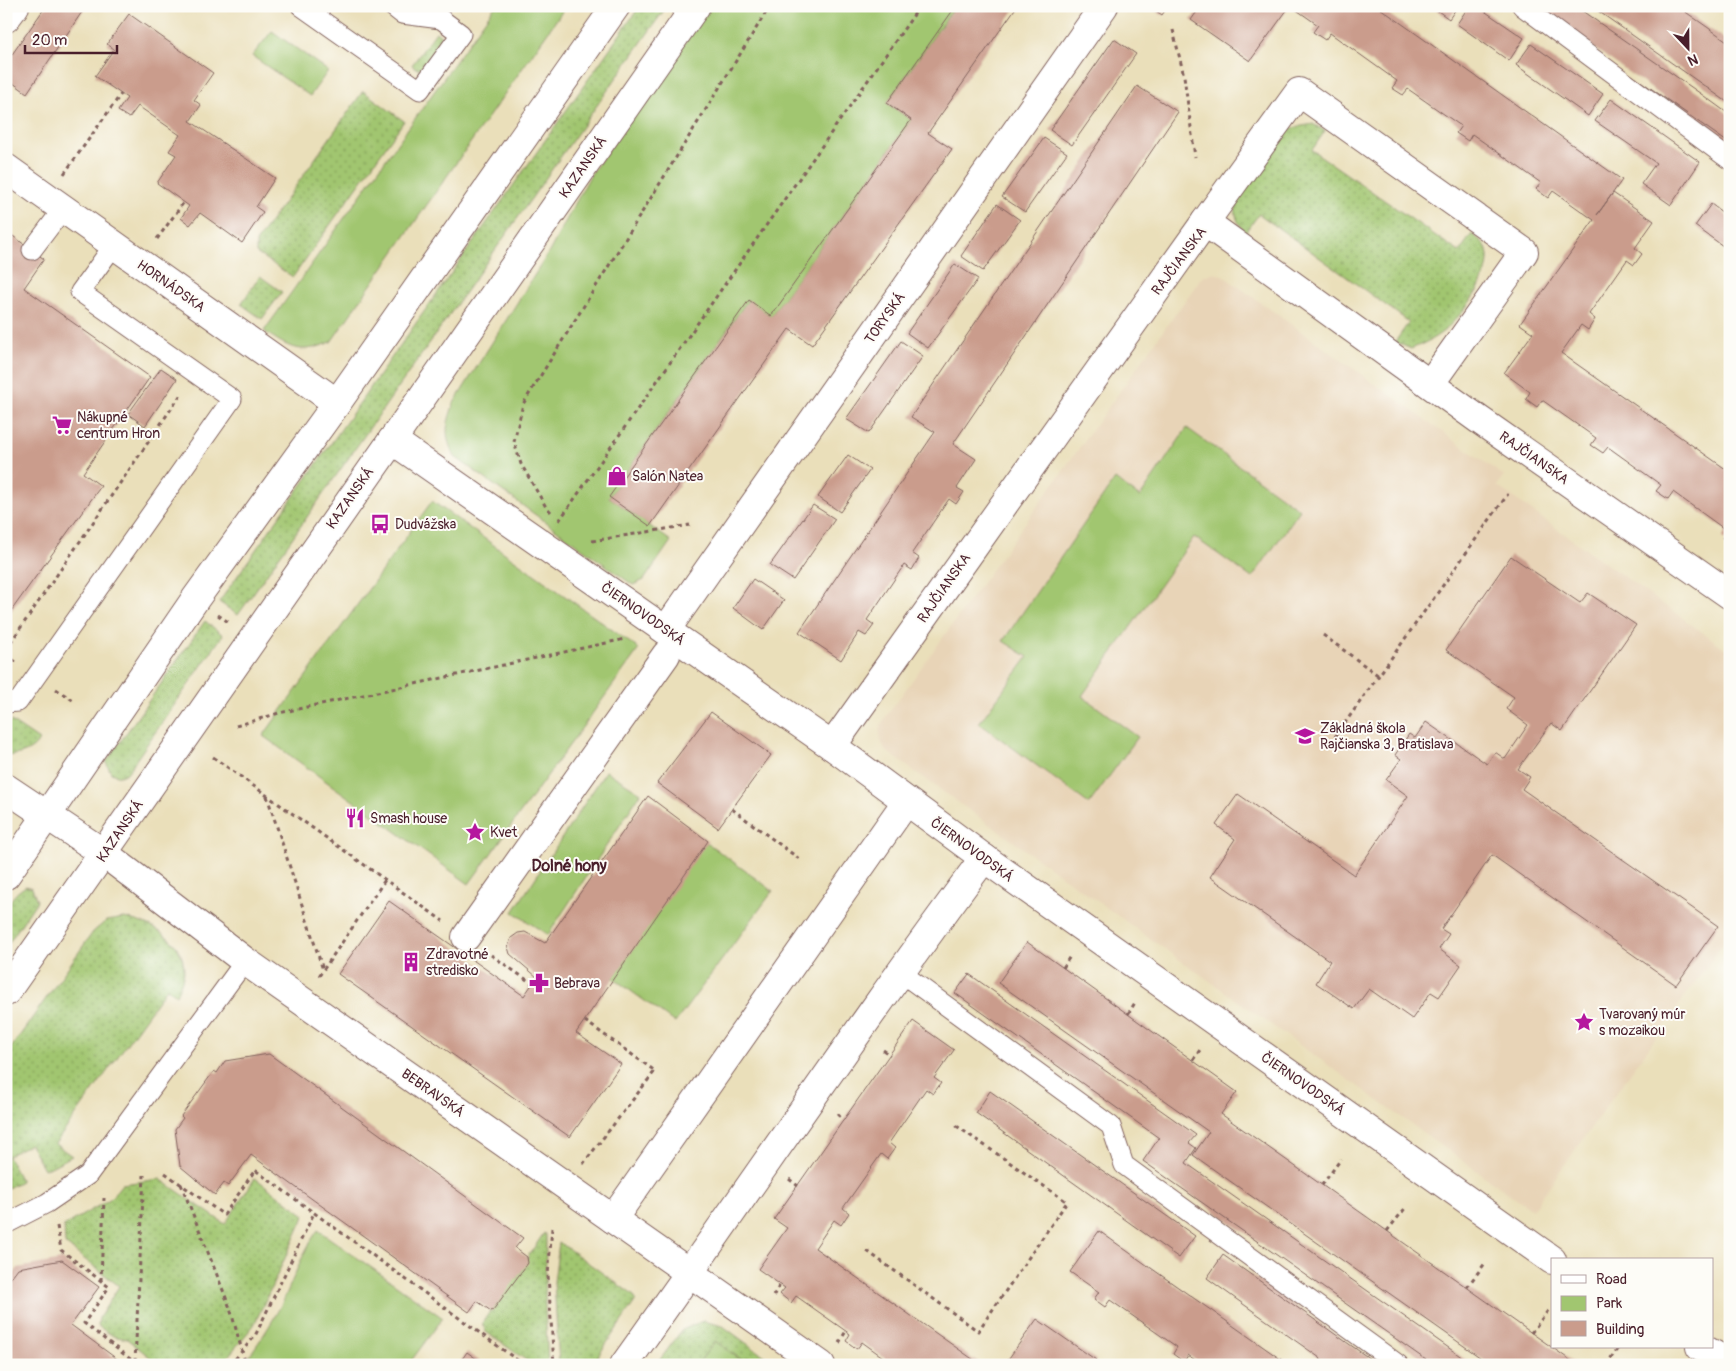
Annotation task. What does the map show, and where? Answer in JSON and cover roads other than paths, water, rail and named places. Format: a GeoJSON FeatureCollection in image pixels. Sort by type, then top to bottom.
{"type":"FeatureCollection","features":[{"type":"Feature","properties":{"kind":"street"},"geometry":{"type":"LineString","coordinates":[[6,18],[14,6]]}},
{"type":"Feature","properties":{"kind":"street"},"geometry":{"type":"LineString","coordinates":[[6,875],[191,606],[337,404],[616,6]]}},
{"type":"Feature","properties":{"kind":"street","name":"KAZANSKÁ"},"geometry":{"type":"LineString","coordinates":[[6,992],[104,854],[251,639],[696,6]]}},
{"type":"Feature","properties":{"kind":"street","name":"TORYSKÁ"},"geometry":{"type":"LineString","coordinates":[[466,938],[666,642],[1104,6]]}},
{"type":"Feature","properties":{"kind":"street"},"geometry":{"type":"LineString","coordinates":[[1205,222],[1299,92],[1524,252],[1430,384]]}},
{"type":"Feature","properties":{"kind":"street","name":"HORNÁDSKA"},"geometry":{"type":"LineString","coordinates":[[6,168],[337,404]]}},
{"type":"Feature","properties":{"kind":"street","name":"RAJČIANSKA"},"geometry":{"type":"LineString","coordinates":[[832,746],[1205,222],[1430,384],[1730,595]]}},
{"type":"Feature","properties":{"kind":"street","name":"ČIERNOVODSKÁ"},"geometry":{"type":"LineString","coordinates":[[392,440],[666,642],[832,746],[984,858],[1551,1259]]}},
{"type":"Feature","properties":{"kind":"street"},"geometry":{"type":"LineString","coordinates":[[6,788],[48,816]]}},
{"type":"Feature","properties":{"kind":"street"},"geometry":{"type":"LineString","coordinates":[[613,1219],[906,802]]}},
{"type":"Feature","properties":{"kind":"street","name":"BEBRAVSKÁ"},"geometry":{"type":"LineString","coordinates":[[48,816],[104,854],[245,961],[821,1365]]}},
{"type":"Feature","properties":{"kind":"street"},"geometry":{"type":"LineString","coordinates":[[624,1365],[900,972],[984,858]]}},
{"type":"Feature","properties":{"kind":"street"},"geometry":{"type":"LineString","coordinates":[[1702,1348],[1730,1363]]}},
{"type":"Feature","properties":{"kind":"lane"},"geometry":{"type":"LineString","coordinates":[[301,6],[420,90],[461,34],[441,20],[402,14],[392,6]]}},
{"type":"Feature","properties":{"kind":"lane"},"geometry":{"type":"LineString","coordinates":[[1522,6],[1730,160]]}},
{"type":"Feature","properties":{"kind":"lane"},"geometry":{"type":"LineString","coordinates":[[32,250],[64,209]]}},
{"type":"Feature","properties":{"kind":"lane"},"geometry":{"type":"LineString","coordinates":[[6,703],[18,702],[232,399],[80,292],[114,245]]}},
{"type":"Feature","properties":{"kind":"lane"},"geometry":{"type":"LineString","coordinates":[[6,1224],[47,1203],[88,1175],[245,961]]}},
{"type":"Feature","properties":{"kind":"lane"},"geometry":{"type":"LineString","coordinates":[[900,972],[1111,1126],[1124,1165],[1399,1365]]}},
{"type":"Feature","properties":{"kind":"place","name":"Nákupné centrum Hron"},"geometry":{"type":"Point","coordinates":[62,425]}},
{"type":"Feature","properties":{"kind":"place","name":"Salón Natea"},"geometry":{"type":"Point","coordinates":[617,476]}},
{"type":"Feature","properties":{"kind":"place","name":"Dudvážska"},"geometry":{"type":"Point","coordinates":[380,524]}},
{"type":"Feature","properties":{"kind":"place","name":"Základná škola Rajčianska 3, Bratislava"},"geometry":{"type":"Point","coordinates":[1305,736]}},
{"type":"Feature","properties":{"kind":"place","name":"Smash house"},"geometry":{"type":"Point","coordinates":[355,818]}},
{"type":"Feature","properties":{"kind":"place","name":"Kvet"},"geometry":{"type":"Point","coordinates":[475,832]}},
{"type":"Feature","properties":{"kind":"place","name":"Zdravotné stredisko"},"geometry":{"type":"Point","coordinates":[411,962]}},
{"type":"Feature","properties":{"kind":"place","name":"Bebrava"},"geometry":{"type":"Point","coordinates":[539,983]}},
{"type":"Feature","properties":{"kind":"place","name":"Tvarovaný múr s mozaikou"},"geometry":{"type":"Point","coordinates":[1584,1022]}},
{"type":"Feature","properties":{"kind":"district","name":"Dolné hony"},"geometry":{"type":"Point","coordinates":[569,866]}}]}
